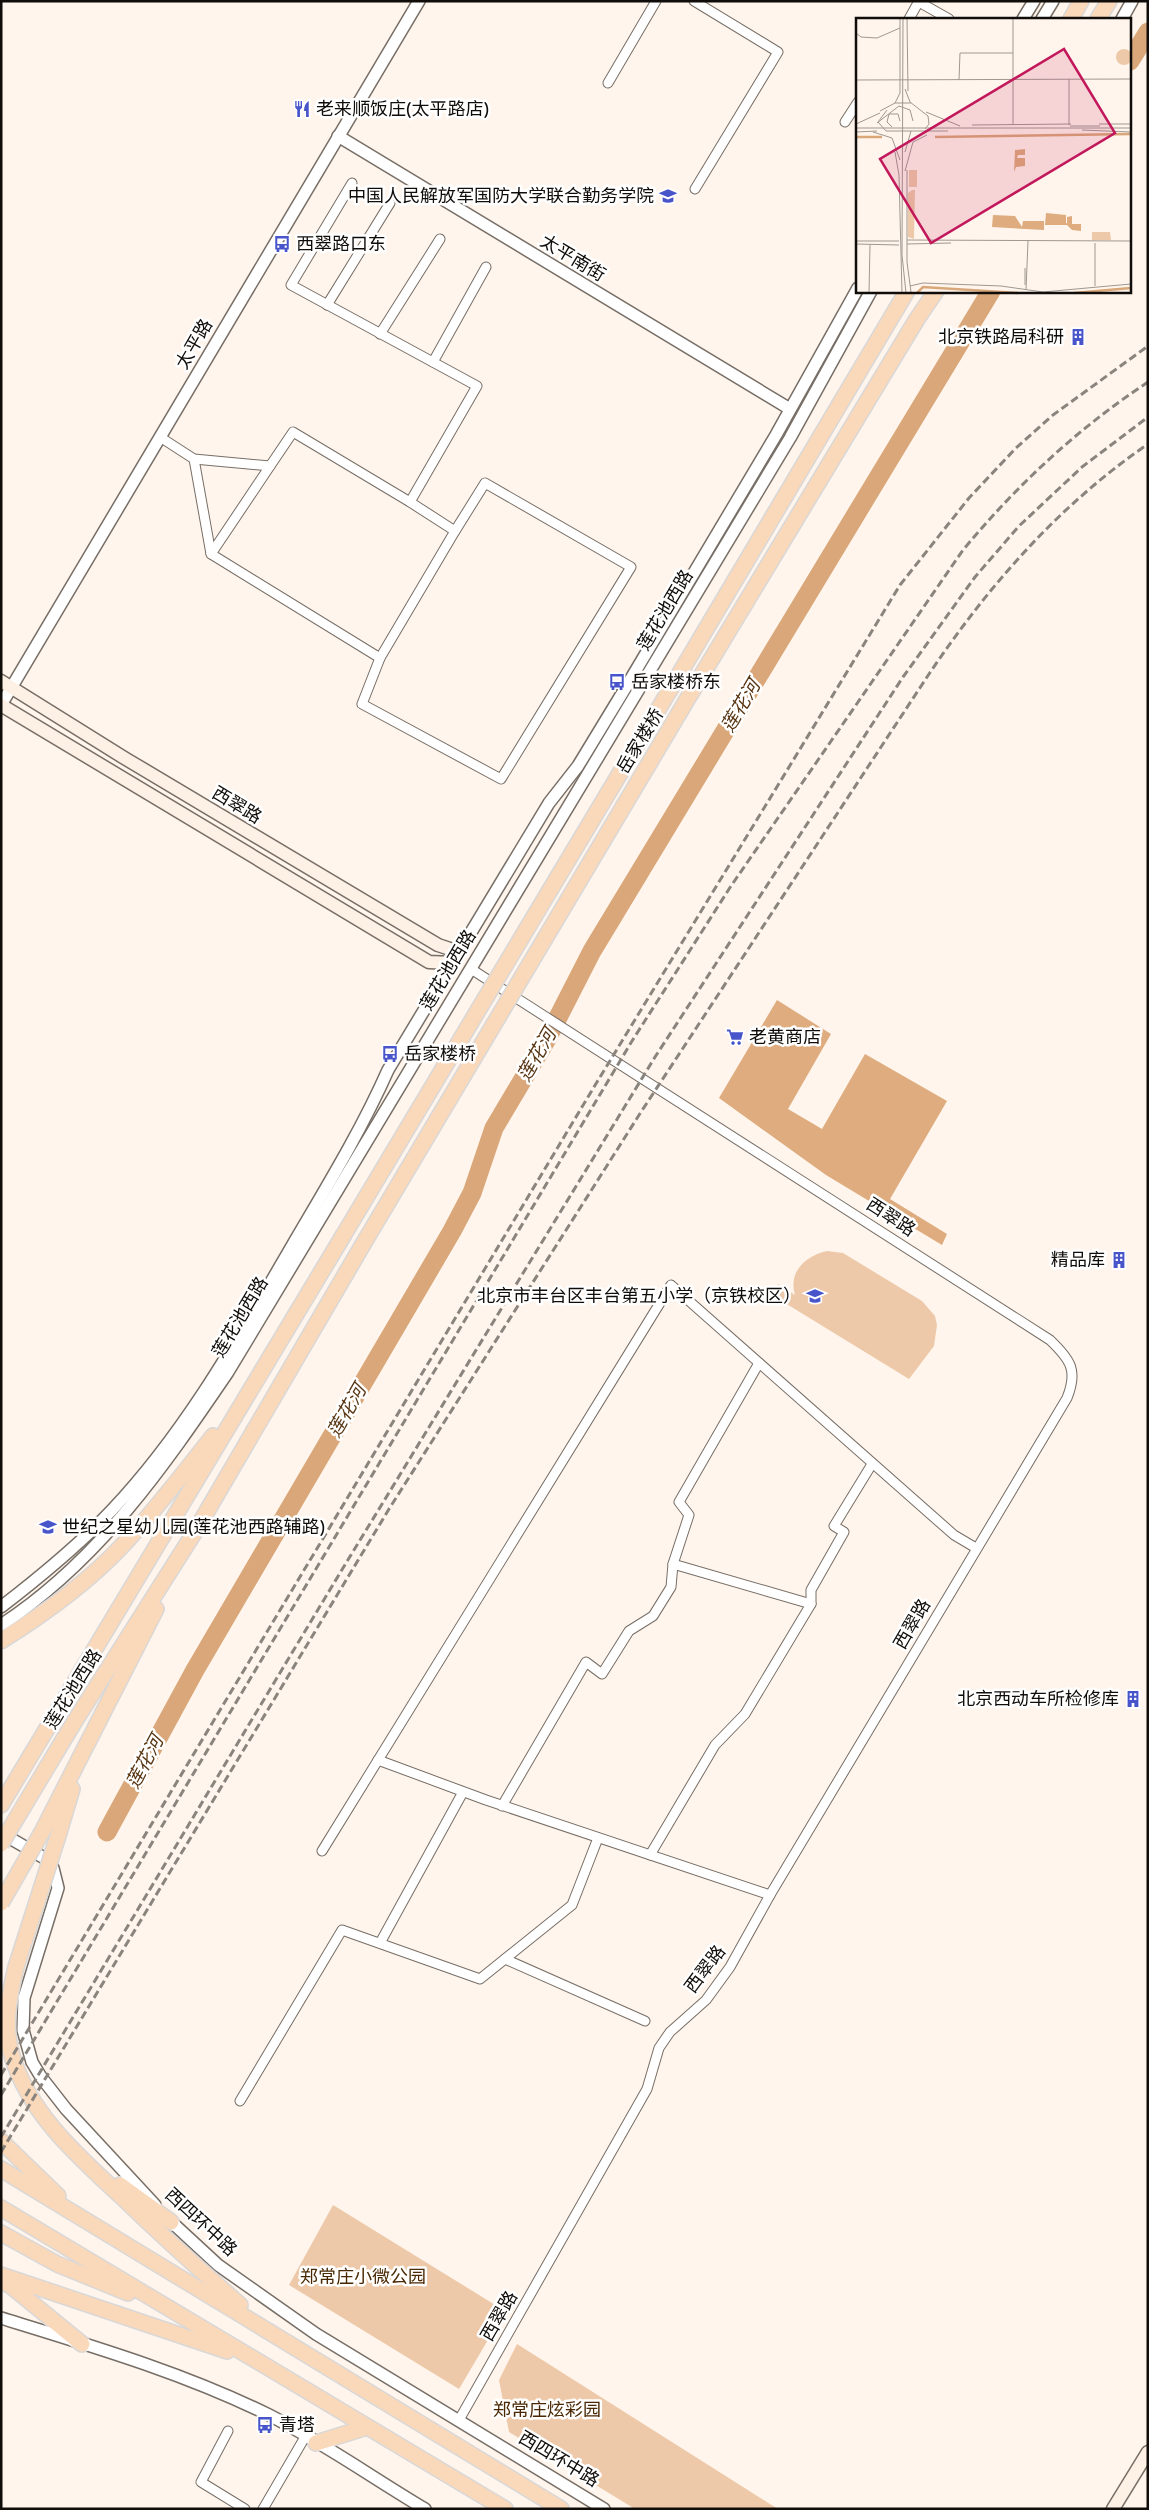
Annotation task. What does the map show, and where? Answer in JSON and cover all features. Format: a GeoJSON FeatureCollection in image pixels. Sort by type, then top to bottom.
{"type":"FeatureCollection","features":[{"type":"Feature","properties":{"kind":"highway"},"geometry":{"type":"LineString","coordinates":[[1072,18],[1081,1]]}},
{"type":"Feature","properties":{"kind":"highway"},"geometry":{"type":"LineString","coordinates":[[1099,18],[1109,1]]}},
{"type":"Feature","properties":{"kind":"highway","name":"岳家楼桥"},"geometry":{"type":"LineString","coordinates":[[343,1236],[906,292]]}},
{"type":"Feature","properties":{"kind":"highway"},"geometry":{"type":"LineString","coordinates":[[917,319],[930,292]]}},
{"type":"Feature","properties":{"kind":"highway"},"geometry":{"type":"LineString","coordinates":[[917,319],[935,292]]}},
{"type":"Feature","properties":{"kind":"highway","name":"岳家楼桥"},"geometry":{"type":"LineString","coordinates":[[362,1246],[691,693],[917,319]]}},
{"type":"Feature","properties":{"kind":"highway","name":"莲花池西路"},"geometry":{"type":"LineString","coordinates":[[1,1805],[343,1236]]}},
{"type":"Feature","properties":{"kind":"highway","name":"莲花池西路"},"geometry":{"type":"LineString","coordinates":[[1,1844],[73,1724],[196,1530],[362,1246]]}},
{"type":"Feature","properties":{"kind":"highway"},"geometry":{"type":"LineString","coordinates":[[1,1641],[31,1622],[79,1586],[119,1548],[156,1508],[251,1388]]}},
{"type":"Feature","properties":{"kind":"highway"},"geometry":{"type":"LineString","coordinates":[[1,1903],[42,1832],[83,1754],[196,1530]]}},
{"type":"Feature","properties":{"kind":"highway"},"geometry":{"type":"LineString","coordinates":[[83,1754],[16,1966],[9,1995],[7,2025],[11,2054],[21,2081],[35,2105],[70,2148],[179,2252],[271,2333]]}},
{"type":"Feature","properties":{"kind":"highway"},"geometry":{"type":"LineString","coordinates":[[1,2141],[83,2219]]}},
{"type":"Feature","properties":{"kind":"highway"},"geometry":{"type":"LineString","coordinates":[[70,2148],[171,2222]]}},
{"type":"Feature","properties":{"kind":"highway"},"geometry":{"type":"LineString","coordinates":[[1,2169],[561,2509]]}},
{"type":"Feature","properties":{"kind":"highway"},"geometry":{"type":"LineString","coordinates":[[1,2208],[505,2509]]}},
{"type":"Feature","properties":{"kind":"highway"},"geometry":{"type":"LineString","coordinates":[[1,2233],[57,2264],[174,2311]]}},
{"type":"Feature","properties":{"kind":"highway"},"geometry":{"type":"LineString","coordinates":[[1,2275],[256,2360]]}},
{"type":"Feature","properties":{"kind":"highway"},"geometry":{"type":"LineString","coordinates":[[1,2281],[11,2286],[82,2344]]}},
{"type":"Feature","properties":{"kind":"highway"},"geometry":{"type":"LineString","coordinates":[[311,2440],[367,2426]]}},
{"type":"Feature","properties":{"kind":"main road","name":"西翠路"},"geometry":{"type":"LineString","coordinates":[[7,684],[126,759],[438,945],[456,958]]}},
{"type":"Feature","properties":{"kind":"main road","name":"西翠路"},"geometry":{"type":"LineString","coordinates":[[1,705],[429,962],[456,958]]}},
{"type":"Feature","properties":{"kind":"main road"},"geometry":{"type":"LineString","coordinates":[[1113,2509],[1148,2452]]}},
{"type":"Feature","properties":{"kind":"street","name":"太平路"},"geometry":{"type":"LineString","coordinates":[[1,705],[7,684],[160,437],[419,1]]}},
{"type":"Feature","properties":{"kind":"street"},"geometry":{"type":"LineString","coordinates":[[608,83],[656,1]]}},
{"type":"Feature","properties":{"kind":"street"},"geometry":{"type":"LineString","coordinates":[[694,1],[778,52],[695,189]]}},
{"type":"Feature","properties":{"kind":"street"},"geometry":{"type":"LineString","coordinates":[[910,18],[919,1],[947,18]]}},
{"type":"Feature","properties":{"kind":"street"},"geometry":{"type":"LineString","coordinates":[[1024,18],[1034,1]]}},
{"type":"Feature","properties":{"kind":"street"},"geometry":{"type":"LineString","coordinates":[[1043,18],[1053,1]]}},
{"type":"Feature","properties":{"kind":"street"},"geometry":{"type":"LineString","coordinates":[[1123,18],[1132,1]]}},
{"type":"Feature","properties":{"kind":"street"},"geometry":{"type":"LineString","coordinates":[[845,122],[856,105]]}},
{"type":"Feature","properties":{"kind":"street","name":"太平南街"},"geometry":{"type":"LineString","coordinates":[[338,136],[790,409]]}},
{"type":"Feature","properties":{"kind":"street"},"geometry":{"type":"LineString","coordinates":[[352,183],[290,285],[477,386],[410,502]]}},
{"type":"Feature","properties":{"kind":"street"},"geometry":{"type":"LineString","coordinates":[[327,305],[390,203]]}},
{"type":"Feature","properties":{"kind":"street"},"geometry":{"type":"LineString","coordinates":[[380,334],[440,239]]}},
{"type":"Feature","properties":{"kind":"street"},"geometry":{"type":"LineString","coordinates":[[433,362],[486,266]]}},
{"type":"Feature","properties":{"kind":"street","name":"莲花池西路"},"geometry":{"type":"LineString","coordinates":[[1,1607],[58,1563],[113,1509],[164,1448],[219,1368],[368,1116],[388,1070],[549,803],[578,766],[790,409],[856,292]]}},
{"type":"Feature","properties":{"kind":"street","name":"莲花池西路"},"geometry":{"type":"LineString","coordinates":[[1,1625],[69,1572],[101,1541],[142,1495],[228,1372],[790,438],[871,292]]}},
{"type":"Feature","properties":{"kind":"street"},"geometry":{"type":"LineString","coordinates":[[917,319],[941,292]]}},
{"type":"Feature","properties":{"kind":"street"},"geometry":{"type":"LineString","coordinates":[[212,554],[293,432],[455,531]]}},
{"type":"Feature","properties":{"kind":"street"},"geometry":{"type":"LineString","coordinates":[[160,437],[194,459],[270,466]]}},
{"type":"Feature","properties":{"kind":"street"},"geometry":{"type":"LineString","coordinates":[[194,459],[212,554],[380,658]]}},
{"type":"Feature","properties":{"kind":"street"},"geometry":{"type":"LineString","coordinates":[[485,484],[631,567],[501,780],[362,704],[380,658],[485,484]]}},
{"type":"Feature","properties":{"kind":"street"},"geometry":{"type":"LineString","coordinates":[[1,674],[7,684]]}},
{"type":"Feature","properties":{"kind":"street"},"geometry":{"type":"LineString","coordinates":[[456,958],[471,968]]}},
{"type":"Feature","properties":{"kind":"street","name":"西翠路"},"geometry":{"type":"LineString","coordinates":[[460,2420],[647,2089],[659,2048],[670,2032],[706,2000],[730,1967],[770,1895],[928,1634],[976,1548],[1067,1398],[1073,1384],[1073,1374],[1064,1353],[1050,1340],[471,968]]}},
{"type":"Feature","properties":{"kind":"street"},"geometry":{"type":"LineString","coordinates":[[322,1851],[671,1284],[954,1535],[976,1548]]}},
{"type":"Feature","properties":{"kind":"street"},"geometry":{"type":"LineString","coordinates":[[502,1806],[586,1662],[602,1674],[629,1632],[653,1616],[670,1587],[673,1564],[689,1515],[679,1502],[760,1364]]}},
{"type":"Feature","properties":{"kind":"street"},"geometry":{"type":"LineString","coordinates":[[650,1855],[715,1745],[744,1714],[810,1604],[811,1590],[844,1532],[834,1526],[872,1464]]}},
{"type":"Feature","properties":{"kind":"street"},"geometry":{"type":"LineString","coordinates":[[673,1564],[810,1604]]}},
{"type":"Feature","properties":{"kind":"street"},"geometry":{"type":"LineString","coordinates":[[378,1760],[502,1806],[770,1895]]}},
{"type":"Feature","properties":{"kind":"street"},"geometry":{"type":"LineString","coordinates":[[380,1943],[463,1792]]}},
{"type":"Feature","properties":{"kind":"street","name":"西四环中路"},"geometry":{"type":"LineString","coordinates":[[1,1833],[46,1859],[53,1868],[58,1888],[24,1998],[23,2030],[32,2062],[40,2077],[66,2109],[171,2222],[218,2265],[262,2298],[316,2334],[604,2509]]}},
{"type":"Feature","properties":{"kind":"street"},"geometry":{"type":"LineString","coordinates":[[240,2101],[342,1930],[480,1979],[572,1906],[598,1838]]}},
{"type":"Feature","properties":{"kind":"street"},"geometry":{"type":"LineString","coordinates":[[505,1959],[646,2021]]}},
{"type":"Feature","properties":{"kind":"street"},"geometry":{"type":"LineString","coordinates":[[1,2318],[204,2385],[269,2416],[425,2509]]}},
{"type":"Feature","properties":{"kind":"street"},"geometry":{"type":"LineString","coordinates":[[228,2432],[201,2482],[245,2509]]}},
{"type":"Feature","properties":{"kind":"street"},"geometry":{"type":"LineString","coordinates":[[264,2509],[311,2440]]}},
{"type":"Feature","properties":{"kind":"green space"},"geometry":{"type":"Polygon","coordinates":[[[827,1251],[843,1253],[922,1301],[935,1316],[937,1325],[934,1346],[909,1379],[772,1295],[778,1284],[795,1295],[794,1279],[800,1266],[819,1253],[827,1251]]]}},
{"type":"Feature","properties":{"kind":"green space","name":"郑常庄小微公园"},"geometry":{"type":"Polygon","coordinates":[[[333,2205],[505,2311],[459,2389],[289,2285],[333,2205]]]}},
{"type":"Feature","properties":{"kind":"green space","name":"郑常庄炫彩园"},"geometry":{"type":"Polygon","coordinates":[[[517,2344],[778,2509],[635,2509],[509,2432],[499,2380],[517,2344]]]}},
{"type":"Feature","properties":{"kind":"shaded area"},"geometry":{"type":"Polygon","coordinates":[[[777,1000],[831,1034],[788,1109],[822,1129],[865,1054],[947,1101],[890,1199],[947,1234],[942,1245],[826,1175],[719,1098],[777,1000]]]}},
{"type":"Feature","properties":{"kind":"waterway","name":"莲花河"},"geometry":{"type":"LineString","coordinates":[[1132,58],[1148,32]]}},
{"type":"Feature","properties":{"kind":"waterway","name":"莲花河"},"geometry":{"type":"LineString","coordinates":[[107,1832],[195,1670],[452,1231],[472,1193],[494,1128],[547,1039],[592,951],[990,292]]}},
{"type":"Feature","properties":{"kind":"railway"},"geometry":{"type":"LineString","coordinates":[[1,2075],[597,1082],[900,585],[969,498],[1016,448],[1053,415],[1148,346]]}},
{"type":"Feature","properties":{"kind":"railway"},"geometry":{"type":"LineString","coordinates":[[1,2095],[632,1041],[731,886],[963,550],[1005,503],[1049,459],[1097,419],[1148,382]]}},
{"type":"Feature","properties":{"kind":"railway"},"geometry":{"type":"LineString","coordinates":[[1,2137],[343,1568],[655,1057],[903,677],[975,577],[1019,526],[1082,467],[1148,417]]}},
{"type":"Feature","properties":{"kind":"railway"},"geometry":{"type":"LineString","coordinates":[[1,2152],[389,1509],[641,1112],[929,674],[976,609],[1028,548],[1085,493],[1148,444]]}},
{"type":"Feature","properties":{"kind":"place","name":"老来顺饭庄(太平路店)"},"geometry":{"type":"Point","coordinates":[302,109]}},
{"type":"Feature","properties":{"kind":"place","name":"中国人民解放军国防大学联合勤务学院"},"geometry":{"type":"Point","coordinates":[668,196]}},
{"type":"Feature","properties":{"kind":"place","name":"西翠路口东"},"geometry":{"type":"Point","coordinates":[282,244]}},
{"type":"Feature","properties":{"kind":"place","name":"北京铁路局科研"},"geometry":{"type":"Point","coordinates":[1078,337]}},
{"type":"Feature","properties":{"kind":"place","name":"岳家楼桥东"},"geometry":{"type":"Point","coordinates":[617,682]}},
{"type":"Feature","properties":{"kind":"place","name":"老黄商店"},"geometry":{"type":"Point","coordinates":[735,1037]}},
{"type":"Feature","properties":{"kind":"place","name":"岳家楼桥"},"geometry":{"type":"Point","coordinates":[390,1054]}},
{"type":"Feature","properties":{"kind":"place","name":"精品库"},"geometry":{"type":"Point","coordinates":[1119,1260]}},
{"type":"Feature","properties":{"kind":"place","name":"北京市丰台区丰台第五小学（京铁校区）"},"geometry":{"type":"Point","coordinates":[815,1296]}},
{"type":"Feature","properties":{"kind":"place","name":"世纪之星幼儿园(莲花池西路辅路)"},"geometry":{"type":"Point","coordinates":[48,1527]}},
{"type":"Feature","properties":{"kind":"place","name":"北京西动车所检修库"},"geometry":{"type":"Point","coordinates":[1133,1699]}},
{"type":"Feature","properties":{"kind":"place","name":"青塔"},"geometry":{"type":"Point","coordinates":[265,2425]}}]}
